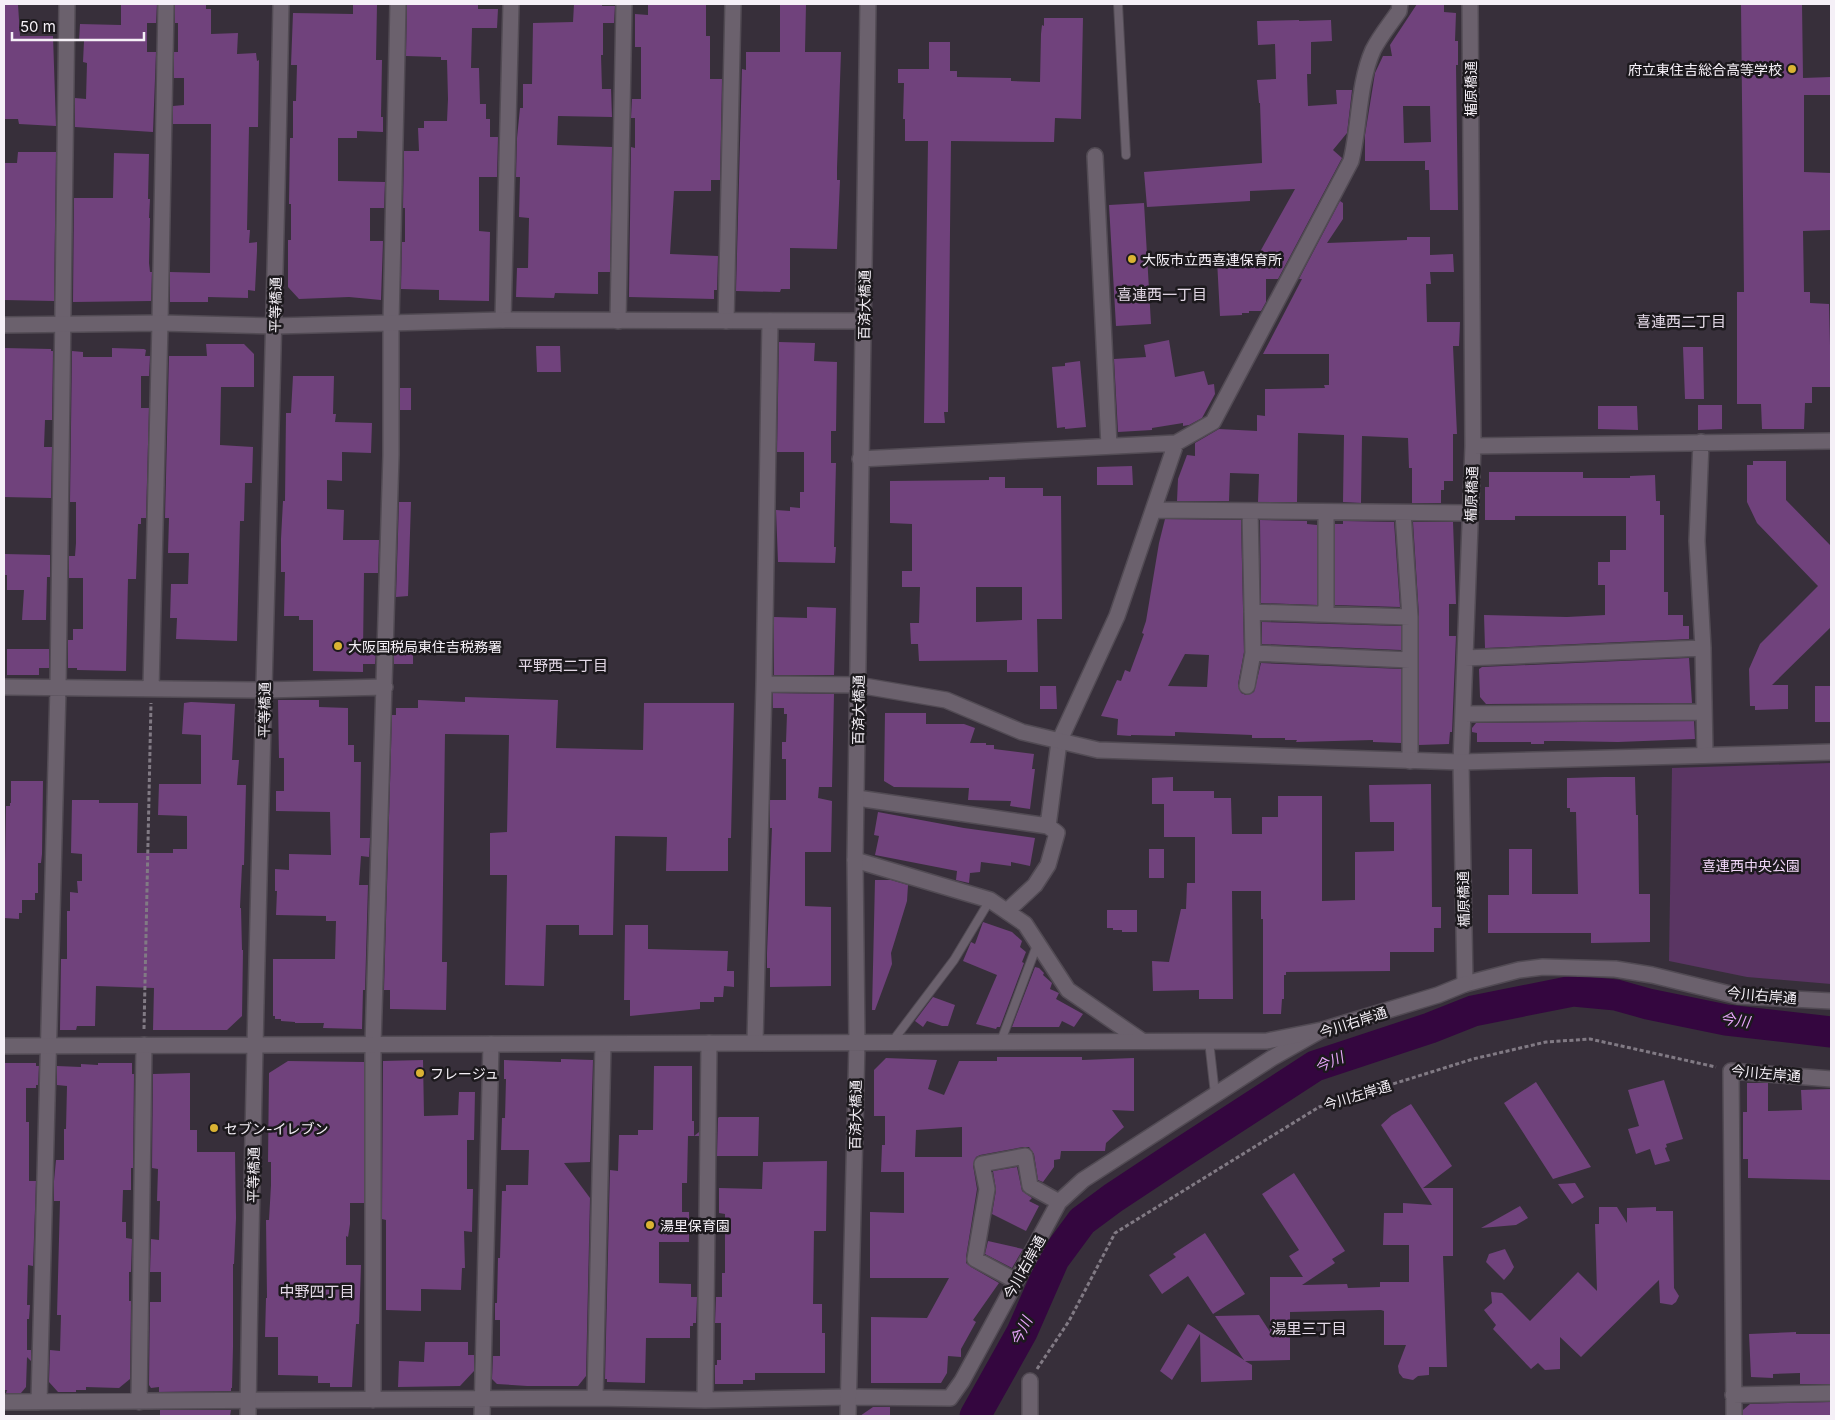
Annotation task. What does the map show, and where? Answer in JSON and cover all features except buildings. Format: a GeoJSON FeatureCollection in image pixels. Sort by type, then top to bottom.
{"type":"FeatureCollection","features":[{"type":"Feature","properties":{"kind":"street"},"geometry":{"type":"LineString","coordinates":[[39,1402],[58,688],[67,4]]}},
{"type":"Feature","properties":{"kind":"street"},"geometry":{"type":"LineString","coordinates":[[151,688],[166,4]]}},
{"type":"Feature","properties":{"kind":"street","name":"平等橋通"},"geometry":{"type":"LineString","coordinates":[[248,1409],[264,690],[275,326],[281,4]]}},
{"type":"Feature","properties":{"kind":"street"},"geometry":{"type":"LineString","coordinates":[[373,1400],[374,1044],[385,687],[398,4]]}},
{"type":"Feature","properties":{"kind":"street"},"geometry":{"type":"LineString","coordinates":[[504,320],[511,4]]}},
{"type":"Feature","properties":{"kind":"street"},"geometry":{"type":"LineString","coordinates":[[618,321],[624,4]]}},
{"type":"Feature","properties":{"kind":"street"},"geometry":{"type":"LineString","coordinates":[[726,321],[733,4]]}},
{"type":"Feature","properties":{"kind":"street","name":"百済大橋通"},"geometry":{"type":"LineString","coordinates":[[848,1416],[857,1043],[855,860],[868,4]]}},
{"type":"Feature","properties":{"kind":"street"},"geometry":{"type":"LineString","coordinates":[[860,459],[1176,443],[1213,422],[1352,162],[1364,81],[1374,50],[1399,10],[1400,4]]}},
{"type":"Feature","properties":{"kind":"street","name":"楯原橋通"},"geometry":{"type":"LineString","coordinates":[[1465,984],[1462,762],[1473,446],[1470,4]]}},
{"type":"Feature","properties":{"kind":"street"},"geometry":{"type":"LineString","coordinates":[[1095,156],[1110,446]]}},
{"type":"Feature","properties":{"kind":"street"},"geometry":{"type":"LineString","coordinates":[[4,325],[160,323],[275,326],[504,320],[864,321]]}},
{"type":"Feature","properties":{"kind":"street"},"geometry":{"type":"LineString","coordinates":[[756,1042],[770,321]]}},
{"type":"Feature","properties":{"kind":"street"},"geometry":{"type":"LineString","coordinates":[[1473,446],[1831,441]]}},
{"type":"Feature","properties":{"kind":"street"},"geometry":{"type":"LineString","coordinates":[[1701,442],[1697,541],[1703,648],[1705,755]]}},
{"type":"Feature","properties":{"kind":"street"},"geometry":{"type":"LineString","coordinates":[[1048,826],[1059,742],[1117,616],[1176,443]]}},
{"type":"Feature","properties":{"kind":"street"},"geometry":{"type":"LineString","coordinates":[[1154,510],[1470,513]]}},
{"type":"Feature","properties":{"kind":"street"},"geometry":{"type":"LineString","coordinates":[[1247,686],[1253,653],[1250,511]]}},
{"type":"Feature","properties":{"kind":"street"},"geometry":{"type":"LineString","coordinates":[[1326,512],[1326,614]]}},
{"type":"Feature","properties":{"kind":"street"},"geometry":{"type":"LineString","coordinates":[[1403,512],[1410,617],[1410,761]]}},
{"type":"Feature","properties":{"kind":"street"},"geometry":{"type":"LineString","coordinates":[[1252,612],[1410,617]]}},
{"type":"Feature","properties":{"kind":"street"},"geometry":{"type":"LineString","coordinates":[[1465,658],[1703,648]]}},
{"type":"Feature","properties":{"kind":"street"},"geometry":{"type":"LineString","coordinates":[[1253,653],[1410,660]]}},
{"type":"Feature","properties":{"kind":"street"},"geometry":{"type":"LineString","coordinates":[[764,684],[858,685],[946,700],[1022,732],[1098,750],[1462,762],[1831,752]]}},
{"type":"Feature","properties":{"kind":"street"},"geometry":{"type":"LineString","coordinates":[[4,687],[264,690],[385,687]]}},
{"type":"Feature","properties":{"kind":"street"},"geometry":{"type":"LineString","coordinates":[[1463,714],[1704,712]]}},
{"type":"Feature","properties":{"kind":"street"},"geometry":{"type":"LineString","coordinates":[[857,798],[1048,826],[1056,833],[1048,864],[1035,885],[1007,912]]}},
{"type":"Feature","properties":{"kind":"street"},"geometry":{"type":"LineString","coordinates":[[855,860],[990,900],[1025,924],[1068,990],[1142,1041]]}},
{"type":"Feature","properties":{"kind":"street","name":"今川右岸通"},"geometry":{"type":"LineString","coordinates":[[849,1397],[950,1398],[962,1381],[1059,1202],[1083,1180],[1272,1058],[1322,1030],[1438,995],[1465,984],[1519,970],[1543,967],[1615,969],[1652,975],[1738,996],[1831,1001]]}},
{"type":"Feature","properties":{"kind":"street"},"geometry":{"type":"LineString","coordinates":[[4,1046],[1267,1041],[1322,1030]]}},
{"type":"Feature","properties":{"kind":"street"},"geometry":{"type":"LineString","coordinates":[[705,1400],[709,1043]]}},
{"type":"Feature","properties":{"kind":"street"},"geometry":{"type":"LineString","coordinates":[[482,1416],[491,1044]]}},
{"type":"Feature","properties":{"kind":"street"},"geometry":{"type":"LineString","coordinates":[[595,1398],[602,1044]]}},
{"type":"Feature","properties":{"kind":"street"},"geometry":{"type":"LineString","coordinates":[[138,1402],[144,1045]]}},
{"type":"Feature","properties":{"kind":"street"},"geometry":{"type":"LineString","coordinates":[[1731,1071],[1734,1416]]}},
{"type":"Feature","properties":{"kind":"street","name":"今川左岸通"},"geometry":{"type":"LineString","coordinates":[[1731,1071],[1831,1079]]}},
{"type":"Feature","properties":{"kind":"street"},"geometry":{"type":"LineString","coordinates":[[1016,1281],[974,1259],[987,1189],[982,1164],[1025,1156],[1030,1186],[1059,1202]]}},
{"type":"Feature","properties":{"kind":"street"},"geometry":{"type":"LineString","coordinates":[[1030,1381],[1030,1416]]}},
{"type":"Feature","properties":{"kind":"street"},"geometry":{"type":"LineString","coordinates":[[1734,1396],[1831,1393]]}},
{"type":"Feature","properties":{"kind":"street"},"geometry":{"type":"LineString","coordinates":[[4,1402],[138,1402],[248,1409],[373,1400],[595,1398],[705,1400],[849,1397]]}},
{"type":"Feature","properties":{"kind":"lane"},"geometry":{"type":"LineString","coordinates":[[1118,4],[1126,155]]}},
{"type":"Feature","properties":{"kind":"lane"},"geometry":{"type":"LineString","coordinates":[[892,1042],[954,960],[990,900]]}},
{"type":"Feature","properties":{"kind":"lane"},"geometry":{"type":"LineString","coordinates":[[1001,1041],[1038,944]]}},
{"type":"Feature","properties":{"kind":"lane"},"geometry":{"type":"LineString","coordinates":[[1209,1041],[1215,1094]]}},
{"type":"Feature","properties":{"kind":"path"},"geometry":{"type":"LineString","coordinates":[[144,1045],[151,688]]}},
{"type":"Feature","properties":{"kind":"path","name":"今川左岸通"},"geometry":{"type":"LineString","coordinates":[[1030,1381],[1070,1321],[1115,1233],[1318,1107],[1473,1059],[1546,1042],[1590,1039],[1731,1071]]}},
{"type":"Feature","properties":{"kind":"green space","name":"喜連西中央公園"},"geometry":{"type":"Polygon","coordinates":[[[1831,763],[1831,984],[1747,977],[1669,961],[1672,768],[1831,763]]]}},
{"type":"Feature","properties":{"kind":"waterway","name":"今川"},"geometry":{"type":"LineString","coordinates":[[975,1416],[1022,1332],[1054,1259],[1082,1221],[1113,1198],[1315,1066],[1430,1028],[1473,1011],[1573,991],[1616,995],[1648,1004],[1726,1020],[1831,1032]]}},
{"type":"Feature","properties":{"kind":"place","name":"府立東住吉総合高等学校"},"geometry":{"type":"Point","coordinates":[1792,69]}},
{"type":"Feature","properties":{"kind":"place","name":"大阪市立西喜連保育所"},"geometry":{"type":"Point","coordinates":[1132,259]}},
{"type":"Feature","properties":{"kind":"place","name":"大阪国税局東住吉税務署"},"geometry":{"type":"Point","coordinates":[338,646]}},
{"type":"Feature","properties":{"kind":"place","name":"フレージュ"},"geometry":{"type":"Point","coordinates":[420,1073]}},
{"type":"Feature","properties":{"kind":"place","name":"セブン-イレブン"},"geometry":{"type":"Point","coordinates":[214,1128]}},
{"type":"Feature","properties":{"kind":"place","name":"湯里保育園"},"geometry":{"type":"Point","coordinates":[650,1225]}},
{"type":"Feature","properties":{"kind":"district","name":"喜連西一丁目"},"geometry":{"type":"Point","coordinates":[1162,294]}},
{"type":"Feature","properties":{"kind":"district","name":"喜連西二丁目"},"geometry":{"type":"Point","coordinates":[1681,321]}},
{"type":"Feature","properties":{"kind":"district","name":"平野西二丁目"},"geometry":{"type":"Point","coordinates":[563,665]}},
{"type":"Feature","properties":{"kind":"district","name":"中野四丁目"},"geometry":{"type":"Point","coordinates":[317,1291]}},
{"type":"Feature","properties":{"kind":"district","name":"湯里三丁目"},"geometry":{"type":"Point","coordinates":[1309,1328]}}]}
